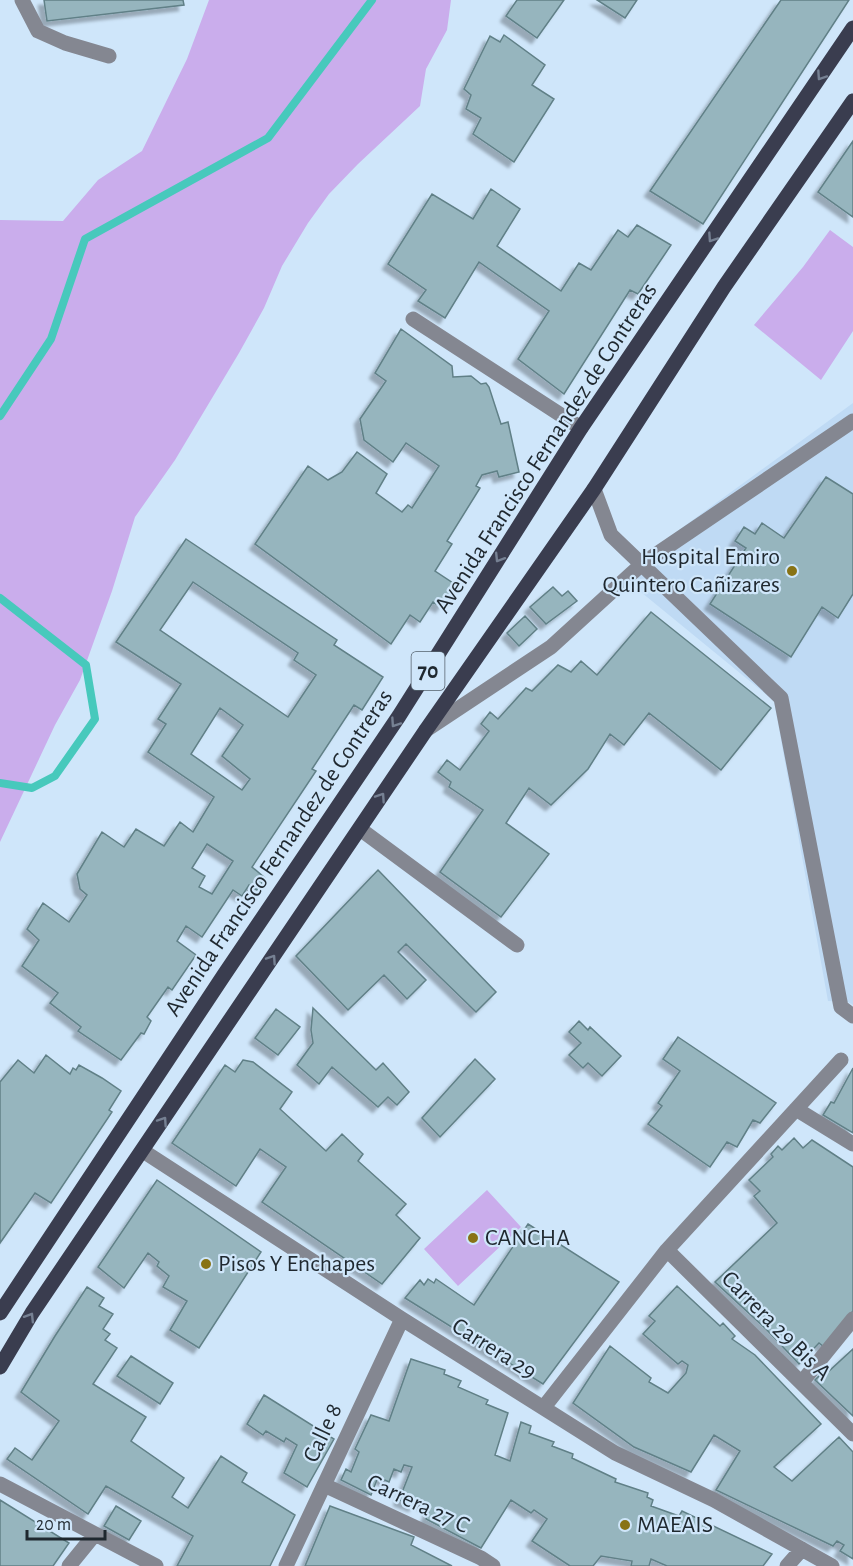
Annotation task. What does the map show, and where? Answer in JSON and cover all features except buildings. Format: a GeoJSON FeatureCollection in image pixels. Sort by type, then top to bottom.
{"type":"FeatureCollection","features":[{"type":"Feature","properties":{"kind":"main road","name":"Avenida Francisco Fernandez de Contreras"},"geometry":{"type":"LineString","coordinates":[[0,1314],[210,995],[399,716],[581,428],[853,28]]}},
{"type":"Feature","properties":{"kind":"main road","name":"70"},"geometry":{"type":"LineString","coordinates":[[0,1367],[32,1313],[426,730],[594,489],[724,287],[853,101]]}},
{"type":"Feature","properties":{"kind":"street"},"geometry":{"type":"LineString","coordinates":[[22,0],[38,31],[65,43],[109,56]]}},
{"type":"Feature","properties":{"kind":"street"},"geometry":{"type":"LineString","coordinates":[[413,319],[581,428]]}},
{"type":"Feature","properties":{"kind":"street"},"geometry":{"type":"LineString","coordinates":[[426,730],[551,647],[642,564],[853,421]]}},
{"type":"Feature","properties":{"kind":"street"},"geometry":{"type":"LineString","coordinates":[[594,489],[611,535],[781,698],[841,1007],[853,1016]]}},
{"type":"Feature","properties":{"kind":"street"},"geometry":{"type":"LineString","coordinates":[[360,829],[517,945]]}},
{"type":"Feature","properties":{"kind":"street"},"geometry":{"type":"LineString","coordinates":[[544,1407],[667,1250],[841,1060]]}},
{"type":"Feature","properties":{"kind":"street"},"geometry":{"type":"LineString","coordinates":[[796,1109],[853,1144]]}},
{"type":"Feature","properties":{"kind":"street","name":"Carrera 29"},"geometry":{"type":"LineString","coordinates":[[143,1150],[402,1319],[615,1452],[714,1500],[832,1566]]}},
{"type":"Feature","properties":{"kind":"street","name":"Carrera 29 Bis A"},"geometry":{"type":"LineString","coordinates":[[667,1250],[853,1434]]}},
{"type":"Feature","properties":{"kind":"street","name":"Calle 8"},"geometry":{"type":"LineString","coordinates":[[286,1566],[402,1319]]}},
{"type":"Feature","properties":{"kind":"street"},"geometry":{"type":"LineString","coordinates":[[802,1382],[853,1319]]}},
{"type":"Feature","properties":{"kind":"street"},"geometry":{"type":"LineString","coordinates":[[0,1484],[156,1566]]}},
{"type":"Feature","properties":{"kind":"street","name":"Carrera 27 C"},"geometry":{"type":"LineString","coordinates":[[324,1485],[481,1558],[493,1566]]}},
{"type":"Feature","properties":{"kind":"street"},"geometry":{"type":"LineString","coordinates":[[69,1566],[94,1534]]}},
{"type":"Feature","properties":{"kind":"street"},"geometry":{"type":"LineString","coordinates":[[787,1566],[802,1550]]}},
{"type":"Feature","properties":{"kind":"shaded area"},"geometry":{"type":"Polygon","coordinates":[[[209,0],[451,0],[447,30],[426,69],[420,106],[329,194],[308,223],[282,266],[264,308],[239,353],[175,460],[135,517],[112,591],[80,680],[55,725],[0,842],[0,220],[63,221],[98,180],[142,151],[187,59],[209,0]]]}},
{"type":"Feature","properties":{"kind":"shaded area"},"geometry":{"type":"Polygon","coordinates":[[[830,230],[853,247],[853,331],[821,380],[754,325],[803,267],[830,230]]]}},
{"type":"Feature","properties":{"kind":"shaded area"},"geometry":{"type":"Polygon","coordinates":[[[853,403],[853,1005],[848,1002],[828,1001],[774,701],[636,588],[642,557],[853,403]]]}},
{"type":"Feature","properties":{"kind":"shaded area","name":"CANCHA"},"geometry":{"type":"Polygon","coordinates":[[[487,1190],[521,1227],[458,1286],[424,1249],[487,1190]]]}},
{"type":"Feature","properties":{"kind":"waterway"},"geometry":{"type":"LineString","coordinates":[[0,416],[51,339],[85,239],[268,138],[372,0]]}},
{"type":"Feature","properties":{"kind":"waterway"},"geometry":{"type":"LineString","coordinates":[[0,598],[86,665],[95,719],[55,776],[32,788],[0,783]]}},
{"type":"Feature","properties":{"kind":"place","name":"Hospital Emiro Quintero Cañizares"},"geometry":{"type":"Point","coordinates":[792,571]}},
{"type":"Feature","properties":{"kind":"place","name":"CANCHA"},"geometry":{"type":"Point","coordinates":[473,1238]}},
{"type":"Feature","properties":{"kind":"place","name":"Pisos Y Enchapes"},"geometry":{"type":"Point","coordinates":[206,1264]}},
{"type":"Feature","properties":{"kind":"place","name":"MAEAIS"},"geometry":{"type":"Point","coordinates":[625,1525]}}]}
